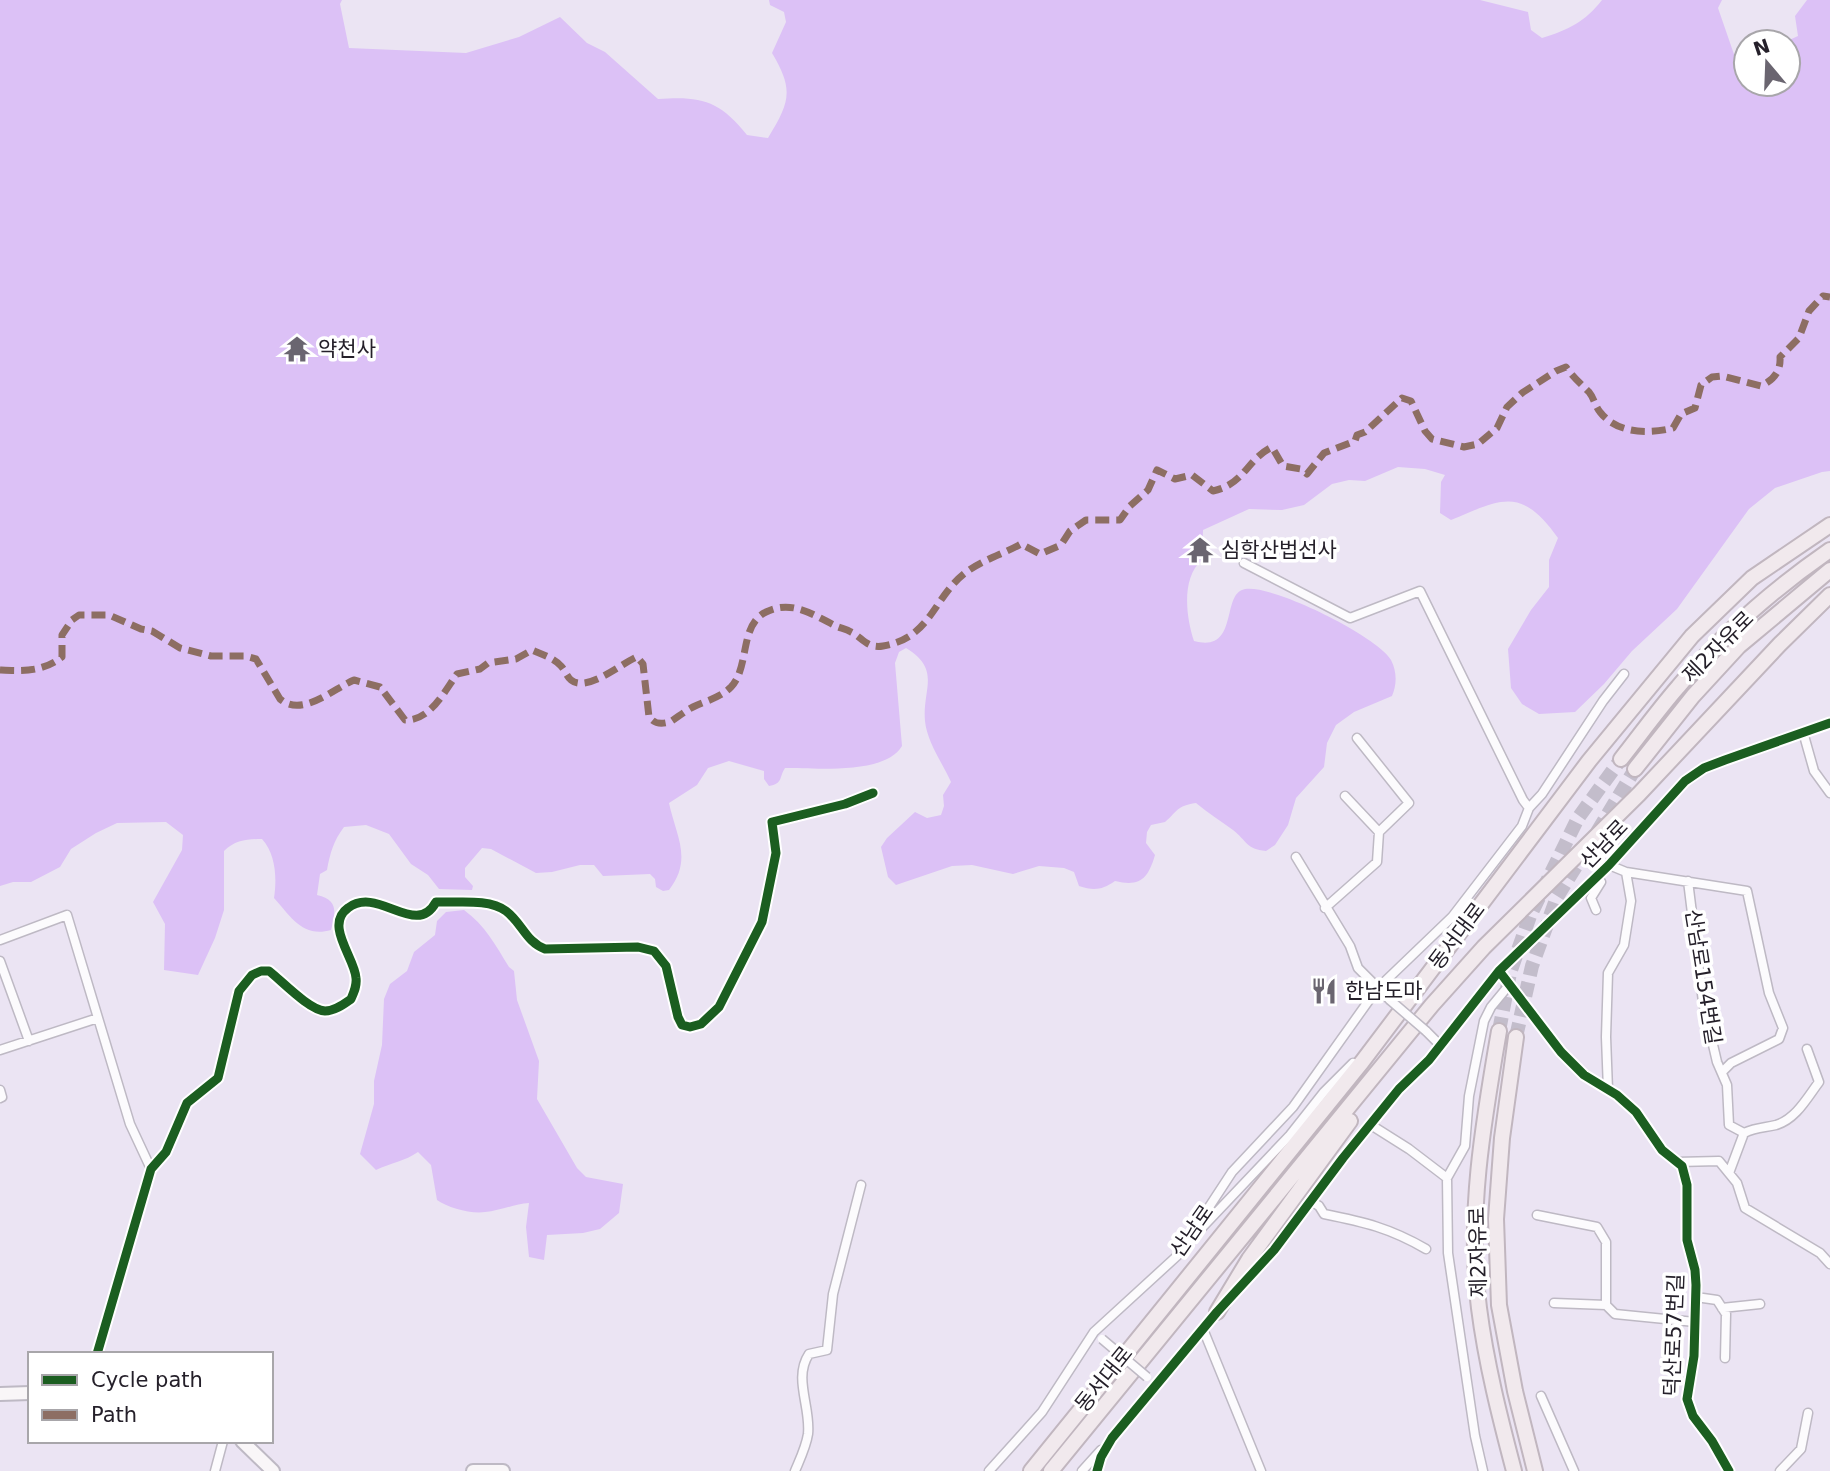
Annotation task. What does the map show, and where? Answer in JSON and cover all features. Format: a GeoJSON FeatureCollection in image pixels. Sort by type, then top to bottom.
{"type":"FeatureCollection","features":[{"type":"Feature","properties":{"kind":"highway","name":"동서대로"},"geometry":{"type":"LineString","coordinates":[[1031,1471],[1385,1031],[1589,761],[1692,636],[1752,579],[1830,525]]}},
{"type":"Feature","properties":{"kind":"highway","name":"제2자유로"},"geometry":{"type":"LineString","coordinates":[[1621,759],[1679,685],[1726,634],[1830,550]]}},
{"type":"Feature","properties":{"kind":"highway","name":"제2자유로"},"geometry":{"type":"LineString","coordinates":[[1635,769],[1693,696],[1739,646],[1830,570]]}},
{"type":"Feature","properties":{"kind":"highway","name":"동서대로"},"geometry":{"type":"LineString","coordinates":[[1051,1471],[1408,1034],[1484,947],[1639,794],[1780,644],[1830,595]]}},
{"type":"Feature","properties":{"kind":"highway","name":"제2자유로"},"geometry":{"type":"LineString","coordinates":[[1499,1031],[1481,1136],[1475,1218],[1479,1308],[1495,1396],[1514,1471]]}},
{"type":"Feature","properties":{"kind":"highway"},"geometry":{"type":"LineString","coordinates":[[1217,1312],[1234,1281],[1292,1199],[1390,1071],[1408,1034]]}},
{"type":"Feature","properties":{"kind":"highway","name":"제2자유로"},"geometry":{"type":"LineString","coordinates":[[1516,1037],[1502,1138],[1496,1219],[1499,1305],[1535,1471]]}},
{"type":"Feature","properties":{"kind":"street"},"geometry":{"type":"LineString","coordinates":[[1244,563],[1350,618],[1420,591],[1529,808]]}},
{"type":"Feature","properties":{"kind":"street","name":"산남로"},"geometry":{"type":"LineString","coordinates":[[989,1471],[1042,1412],[1094,1332],[1177,1256],[1232,1172],[1293,1107],[1377,989],[1452,917],[1522,826],[1529,808],[1542,794],[1603,701],[1624,674]]}},
{"type":"Feature","properties":{"kind":"street","name":"산남로"},"geometry":{"type":"LineString","coordinates":[[1112,1438],[1217,1312],[1274,1250],[1399,1089],[1429,1060],[1499,971],[1609,865],[1685,781],[1704,768],[1830,723]]}},
{"type":"Feature","properties":{"kind":"street"},"geometry":{"type":"LineString","coordinates":[[1803,732],[1814,771],[1830,793]]}},
{"type":"Feature","properties":{"kind":"street"},"geometry":{"type":"LineString","coordinates":[[1325,908],[1377,862],[1379,832],[1409,803],[1357,738]]}},
{"type":"Feature","properties":{"kind":"street"},"geometry":{"type":"LineString","coordinates":[[98,1352],[151,1168],[166,1152],[187,1103],[218,1078],[239,991],[252,975],[269,971],[313,1007],[326,1011],[351,999],[357,979],[344,945],[340,923],[347,908],[357,903],[370,902],[382,904],[401,913],[424,915],[430,912],[436,902],[492,905],[505,910],[533,945],[545,949],[638,947],[654,951],[666,966],[682,1026],[701,1024],[719,1007],[762,922],[776,853],[772,822],[845,804],[873,793]]}},
{"type":"Feature","properties":{"kind":"street"},"geometry":{"type":"LineString","coordinates":[[1345,796],[1379,832]]}},
{"type":"Feature","properties":{"kind":"street"},"geometry":{"type":"LineString","coordinates":[[1296,857],[1350,946],[1358,968],[1377,989],[1440,1045]]}},
{"type":"Feature","properties":{"kind":"street","name":"산남로154번길"},"geometry":{"type":"LineString","coordinates":[[1609,865],[1626,872],[1748,891],[1769,993],[1783,1028],[1779,1039],[1731,1063],[1722,1072]]}},
{"type":"Feature","properties":{"kind":"street"},"geometry":{"type":"LineString","coordinates":[[1608,1090],[1608,973],[1624,945],[1631,901],[1626,872]]}},
{"type":"Feature","properties":{"kind":"street"},"geometry":{"type":"LineString","coordinates":[[1596,910],[1591,898],[1601,882],[1597,876]]}},
{"type":"Feature","properties":{"kind":"street","name":"산남로154번길"},"geometry":{"type":"LineString","coordinates":[[1688,881],[1703,1002],[1727,1085],[1729,1125],[1744,1133]]}},
{"type":"Feature","properties":{"kind":"street"},"geometry":{"type":"LineString","coordinates":[[0,940],[67,915],[130,1124],[151,1168]]}},
{"type":"Feature","properties":{"kind":"street"},"geometry":{"type":"LineString","coordinates":[[0,961],[29,1041]]}},
{"type":"Feature","properties":{"kind":"street","name":"덕산로57번길"},"geometry":{"type":"LineString","coordinates":[[1499,971],[1561,1052],[1584,1075],[1618,1096],[1636,1112],[1662,1150],[1682,1166],[1687,1185],[1687,1240],[1695,1270],[1696,1297],[1694,1356],[1687,1399],[1693,1416],[1712,1441],[1729,1471]]}},
{"type":"Feature","properties":{"kind":"street"},"geometry":{"type":"LineString","coordinates":[[1483,1471],[1475,1436],[1448,1252],[1447,1178],[1465,1146],[1469,1096],[1484,1020],[1510,984]]}},
{"type":"Feature","properties":{"kind":"street"},"geometry":{"type":"LineString","coordinates":[[0,1050],[98,1018]]}},
{"type":"Feature","properties":{"kind":"street"},"geometry":{"type":"LineString","coordinates":[[1177,1256],[1290,1135],[1324,1092],[1385,1031]]}},
{"type":"Feature","properties":{"kind":"street"},"geometry":{"type":"LineString","coordinates":[[1729,1173],[1744,1133],[1758,1127],[1777,1125],[1794,1115],[1819,1082],[1807,1049]]}},
{"type":"Feature","properties":{"kind":"street"},"geometry":{"type":"LineString","coordinates":[[0,1090],[0,1098]]}},
{"type":"Feature","properties":{"kind":"street"},"geometry":{"type":"LineString","coordinates":[[1371,1125],[1447,1178]]}},
{"type":"Feature","properties":{"kind":"street"},"geometry":{"type":"LineString","coordinates":[[1677,1162],[1719,1161],[1737,1183],[1745,1208],[1820,1253],[1830,1264]]}},
{"type":"Feature","properties":{"kind":"street"},"geometry":{"type":"LineString","coordinates":[[795,1471],[808,1433],[803,1364],[809,1354],[827,1350],[833,1294],[861,1185]]}},
{"type":"Feature","properties":{"kind":"street"},"geometry":{"type":"LineString","coordinates":[[1311,1201],[1319,1206],[1324,1214],[1374,1224],[1402,1235],[1426,1249]]}},
{"type":"Feature","properties":{"kind":"street"},"geometry":{"type":"LineString","coordinates":[[1537,1215],[1597,1227],[1606,1242],[1606,1306]]}},
{"type":"Feature","properties":{"kind":"street","name":"덕산로57번길"},"geometry":{"type":"LineString","coordinates":[[1696,1297],[1717,1300],[1722,1308]]}},
{"type":"Feature","properties":{"kind":"street","name":"덕산로57번길"},"geometry":{"type":"LineString","coordinates":[[1554,1303],[1606,1306],[1615,1314],[1695,1322]]}},
{"type":"Feature","properties":{"kind":"street"},"geometry":{"type":"LineString","coordinates":[[1725,1358],[1726,1314],[1722,1308],[1760,1304]]}},
{"type":"Feature","properties":{"kind":"street"},"geometry":{"type":"LineString","coordinates":[[1203,1329],[1261,1471]]}},
{"type":"Feature","properties":{"kind":"street"},"geometry":{"type":"LineString","coordinates":[[1094,1332],[1156,1386]]}},
{"type":"Feature","properties":{"kind":"street"},"geometry":{"type":"LineString","coordinates":[[0,1394],[28,1393]]}},
{"type":"Feature","properties":{"kind":"street"},"geometry":{"type":"LineString","coordinates":[[1541,1396],[1574,1471]]}},
{"type":"Feature","properties":{"kind":"street"},"geometry":{"type":"LineString","coordinates":[[1780,1471],[1801,1449],[1808,1413]]}},
{"type":"Feature","properties":{"kind":"street"},"geometry":{"type":"LineString","coordinates":[[1082,1471],[1112,1438]]}},
{"type":"Feature","properties":{"kind":"street"},"geometry":{"type":"LineString","coordinates":[[1097,1471],[1101,1457],[1112,1438]]}},
{"type":"Feature","properties":{"kind":"street"},"geometry":{"type":"LineString","coordinates":[[215,1471],[222,1443]]}},
{"type":"Feature","properties":{"kind":"street"},"geometry":{"type":"LineString","coordinates":[[244,1443],[273,1471]]}},
{"type":"Feature","properties":{"kind":"street"},"geometry":{"type":"LineString","coordinates":[[473,1471],[503,1471]]}},
{"type":"Feature","properties":{"kind":"shaded area"},"geometry":{"type":"Polygon","coordinates":[[[0,0],[342,0],[340,4],[349,48],[466,53],[519,37],[560,17],[587,43],[605,52],[658,99],[686,98],[708,103],[727,114],[747,135],[768,138],[781,115],[786,96],[784,77],[772,53],[786,22],[784,12],[770,5],[769,0],[1480,0],[1528,12],[1531,30],[1542,38],[1575,24],[1602,0],[1722,0],[1718,8],[1732,49],[1732,98],[1802,98],[1802,28],[1797,28],[1795,16],[1807,0],[1830,0],[1830,471],[1775,488],[1749,509],[1677,609],[1632,651],[1575,712],[1539,714],[1522,704],[1511,688],[1508,649],[1531,610],[1549,587],[1549,560],[1558,538],[1533,510],[1510,502],[1484,507],[1451,520],[1440,513],[1441,482],[1445,475],[1425,469],[1398,467],[1365,481],[1349,480],[1332,484],[1304,505],[1282,510],[1249,509],[1203,530],[1202,560],[1191,577],[1187,598],[1194,641],[1208,643],[1217,639],[1227,623],[1236,595],[1242,590],[1255,589],[1296,602],[1345,625],[1382,650],[1391,660],[1395,673],[1392,696],[1354,712],[1336,725],[1327,743],[1324,767],[1296,798],[1288,825],[1275,845],[1266,851],[1250,846],[1196,803],[1181,807],[1165,822],[1151,825],[1146,843],[1155,855],[1146,875],[1137,882],[1115,881],[1102,888],[1089,889],[1079,886],[1074,872],[1064,868],[1039,866],[1013,874],[972,865],[952,866],[896,885],[888,877],[881,847],[915,812],[927,818],[941,815],[943,795],[951,782],[926,729],[927,672],[917,656],[906,648],[899,652],[895,663],[902,746],[881,762],[865,766],[831,769],[785,768],[779,782],[769,786],[764,779],[764,771],[729,761],[708,768],[697,785],[669,803],[681,847],[681,858],[676,879],[669,890],[663,891],[656,887],[655,879],[650,874],[603,876],[594,865],[536,873],[491,849],[482,848],[465,868],[465,877],[473,886],[472,890],[439,889],[428,875],[411,864],[389,834],[366,825],[344,827],[333,847],[327,870],[320,874],[317,895],[329,900],[334,907],[331,930],[321,932],[298,924],[274,898],[274,867],[267,845],[262,839],[247,840],[237,842],[224,851],[224,910],[198,975],[164,970],[165,924],[153,902],[182,850],[183,835],[166,822],[117,823],[71,849],[60,867],[31,882],[13,882],[0,886],[0,0]]]}},
{"type":"Feature","properties":{"kind":"shaded area"},"geometry":{"type":"Polygon","coordinates":[[[464,910],[484,929],[514,971],[517,1000],[539,1061],[537,1099],[577,1168],[586,1177],[623,1184],[619,1213],[600,1229],[547,1235],[544,1260],[529,1257],[526,1227],[529,1203],[485,1212],[460,1210],[437,1200],[431,1165],[418,1152],[376,1170],[360,1154],[374,1104],[374,1081],[382,1045],[384,999],[390,984],[407,971],[414,952],[435,935],[437,921],[446,912],[464,910]]]}},
{"type":"Feature","properties":{"kind":"tunnel"},"geometry":{"type":"LineString","coordinates":[[1499,1031],[1510,973],[1530,916],[1578,818],[1621,759]]}},
{"type":"Feature","properties":{"kind":"tunnel"},"geometry":{"type":"LineString","coordinates":[[1597,832],[1635,769]]}},
{"type":"Feature","properties":{"kind":"tunnel"},"geometry":{"type":"LineString","coordinates":[[1516,1037],[1532,966],[1557,897],[1586,850]]}},
{"type":"Feature","properties":{"kind":"marked path"},"geometry":{"type":"LineString","coordinates":[[0,670],[32,670],[55,662],[62,657],[62,635],[72,620],[79,615],[109,615],[152,631],[180,648],[211,656],[245,656],[256,659],[280,699],[289,704],[308,704],[354,680],[380,687],[405,720],[414,719],[429,711],[457,674],[480,669],[488,663],[516,659],[532,650],[555,661],[570,679],[578,683],[595,680],[637,657],[643,664],[649,717],[656,723],[667,723],[731,687],[741,669],[752,626],[758,618],[776,608],[794,608],[811,613],[855,634],[873,646],[899,642],[922,626],[954,583],[978,564],[1021,544],[1040,554],[1061,545],[1070,531],[1086,520],[1120,520],[1130,506],[1148,490],[1157,470],[1175,479],[1192,475],[1213,491],[1232,483],[1256,458],[1272,447],[1283,466],[1301,469],[1307,474],[1324,453],[1355,441],[1357,435],[1365,432],[1402,398],[1411,401],[1425,431],[1432,439],[1464,447],[1478,444],[1497,428],[1507,407],[1522,393],[1566,367],[1589,392],[1600,412],[1615,425],[1634,431],[1673,428],[1681,414],[1695,408],[1701,385],[1712,377],[1722,376],[1761,386],[1769,381],[1778,371],[1780,357],[1799,338],[1809,311],[1823,296],[1830,297]]}},
{"type":"Feature","properties":{"kind":"cycle path"},"geometry":{"type":"LineString","coordinates":[[1097,1471],[1101,1457],[1112,1438],[1217,1312],[1274,1250],[1343,1158],[1399,1089],[1429,1060],[1499,971],[1609,865],[1685,781],[1704,768],[1830,723]]}},
{"type":"Feature","properties":{"kind":"cycle path"},"geometry":{"type":"LineString","coordinates":[[98,1352],[151,1169],[166,1152],[187,1103],[218,1078],[239,991],[252,975],[269,971],[311,1006],[325,1011],[332,1010],[351,999],[356,984],[339,923],[341,915],[348,908],[360,903],[372,903],[418,915],[428,912],[436,902],[473,902],[491,904],[506,911],[533,942],[545,949],[638,947],[654,951],[666,966],[682,1025],[690,1027],[701,1024],[719,1007],[762,922],[776,853],[772,822],[845,804],[873,793]]}},
{"type":"Feature","properties":{"kind":"cycle path"},"geometry":{"type":"LineString","coordinates":[[1499,971],[1561,1052],[1584,1075],[1617,1095],[1636,1112],[1662,1150],[1682,1166],[1687,1185],[1687,1240],[1696,1285],[1694,1356],[1687,1399],[1693,1416],[1712,1441],[1729,1471]]}},
{"type":"Feature","properties":{"kind":"place","name":"약천사"},"geometry":{"type":"Point","coordinates":[297,349]}},
{"type":"Feature","properties":{"kind":"place","name":"심학산법선사"},"geometry":{"type":"Point","coordinates":[1200,550]}},
{"type":"Feature","properties":{"kind":"place","name":"한남도마"},"geometry":{"type":"Point","coordinates":[1324,991]}}]}
